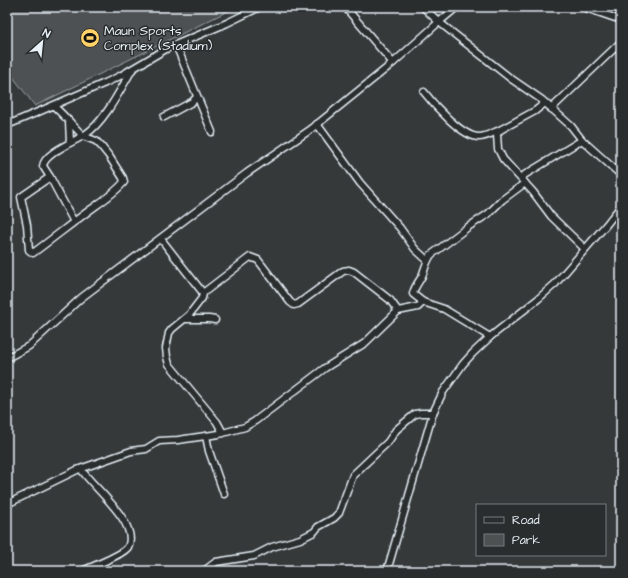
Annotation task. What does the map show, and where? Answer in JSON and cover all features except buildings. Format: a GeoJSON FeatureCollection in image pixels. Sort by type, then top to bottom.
{"type":"FeatureCollection","features":[{"type":"Feature","properties":{"kind":"street"},"geometry":{"type":"LineString","coordinates":[[7,123],[12,123],[54,106],[105,83],[166,49],[176,46],[260,7]]}},
{"type":"Feature","properties":{"kind":"street"},"geometry":{"type":"LineString","coordinates":[[345,7],[393,63]]}},
{"type":"Feature","properties":{"kind":"street"},"geometry":{"type":"LineString","coordinates":[[423,7],[439,22],[510,78],[545,103],[571,126],[582,140],[621,175]]}},
{"type":"Feature","properties":{"kind":"street"},"geometry":{"type":"LineString","coordinates":[[7,358],[29,346],[81,298],[316,124],[393,63],[456,7]]}},
{"type":"Feature","properties":{"kind":"street"},"geometry":{"type":"LineString","coordinates":[[583,7],[621,20]]}},
{"type":"Feature","properties":{"kind":"street"},"geometry":{"type":"LineString","coordinates":[[550,109],[621,42]]}},
{"type":"Feature","properties":{"kind":"street"},"geometry":{"type":"LineString","coordinates":[[176,46],[212,132]]}},
{"type":"Feature","properties":{"kind":"street"},"geometry":{"type":"LineString","coordinates":[[74,222],[43,166],[43,163],[45,159],[94,128],[119,92],[132,69]]}},
{"type":"Feature","properties":{"kind":"street"},"geometry":{"type":"LineString","coordinates":[[424,92],[457,125],[470,135],[479,137],[500,130],[535,111],[545,103]]}},
{"type":"Feature","properties":{"kind":"street"},"geometry":{"type":"LineString","coordinates":[[164,118],[197,98]]}},
{"type":"Feature","properties":{"kind":"street"},"geometry":{"type":"LineString","coordinates":[[50,177],[21,197],[27,225],[29,250],[33,253],[124,181],[106,152],[96,142],[82,136],[54,106]]}},
{"type":"Feature","properties":{"kind":"street"},"geometry":{"type":"LineString","coordinates":[[68,121],[70,142]]}},
{"type":"Feature","properties":{"kind":"street"},"geometry":{"type":"LineString","coordinates":[[316,124],[360,183],[427,260]]}},
{"type":"Feature","properties":{"kind":"street"},"geometry":{"type":"LineString","coordinates":[[500,130],[497,134],[499,154],[534,192],[551,216],[585,249]]}},
{"type":"Feature","properties":{"kind":"street"},"geometry":{"type":"LineString","coordinates":[[521,177],[582,140]]}},
{"type":"Feature","properties":{"kind":"street"},"geometry":{"type":"LineString","coordinates":[[490,337],[444,309],[423,302],[413,294],[413,290],[422,275],[427,260],[431,255],[488,214],[502,200],[525,183]]}},
{"type":"Feature","properties":{"kind":"street"},"geometry":{"type":"LineString","coordinates":[[387,571],[433,413],[453,376],[473,353],[490,337],[555,284],[621,206]]}},
{"type":"Feature","properties":{"kind":"street"},"geometry":{"type":"LineString","coordinates":[[161,239],[202,293],[202,298],[186,319],[169,333],[166,348],[169,364],[217,422],[223,433]]}},
{"type":"Feature","properties":{"kind":"street"},"geometry":{"type":"LineString","coordinates":[[202,293],[250,258],[258,260],[290,302],[294,305],[298,304],[343,271],[349,270],[354,272],[390,300],[398,311]]}},
{"type":"Feature","properties":{"kind":"street"},"geometry":{"type":"LineString","coordinates":[[7,504],[81,469],[132,451],[146,448],[159,441],[206,436],[245,427],[325,368],[365,344],[398,311],[418,307],[423,302]]}},
{"type":"Feature","properties":{"kind":"street"},"geometry":{"type":"LineString","coordinates":[[186,319],[203,318],[215,320]]}},
{"type":"Feature","properties":{"kind":"street"},"geometry":{"type":"LineString","coordinates":[[204,571],[216,562],[254,556],[272,547],[300,539],[314,532],[318,527],[334,518],[339,513],[353,474],[388,442],[396,430],[415,414],[433,413]]}},
{"type":"Feature","properties":{"kind":"street"},"geometry":{"type":"LineString","coordinates":[[206,436],[209,451],[224,494]]}},
{"type":"Feature","properties":{"kind":"street"},"geometry":{"type":"LineString","coordinates":[[81,469],[123,519],[128,528],[129,540],[128,547],[123,551],[82,571]]}},
{"type":"Feature","properties":{"kind":"green space","name":"Maun Sports Complex (Stadium)"},"geometry":{"type":"Polygon","coordinates":[[[7,7],[236,7],[35,106],[7,69],[7,7]]]}},
{"type":"Feature","properties":{"kind":"place","name":"Maun Sports Complex (Stadium)"},"geometry":{"type":"Point","coordinates":[90,38]}}]}
